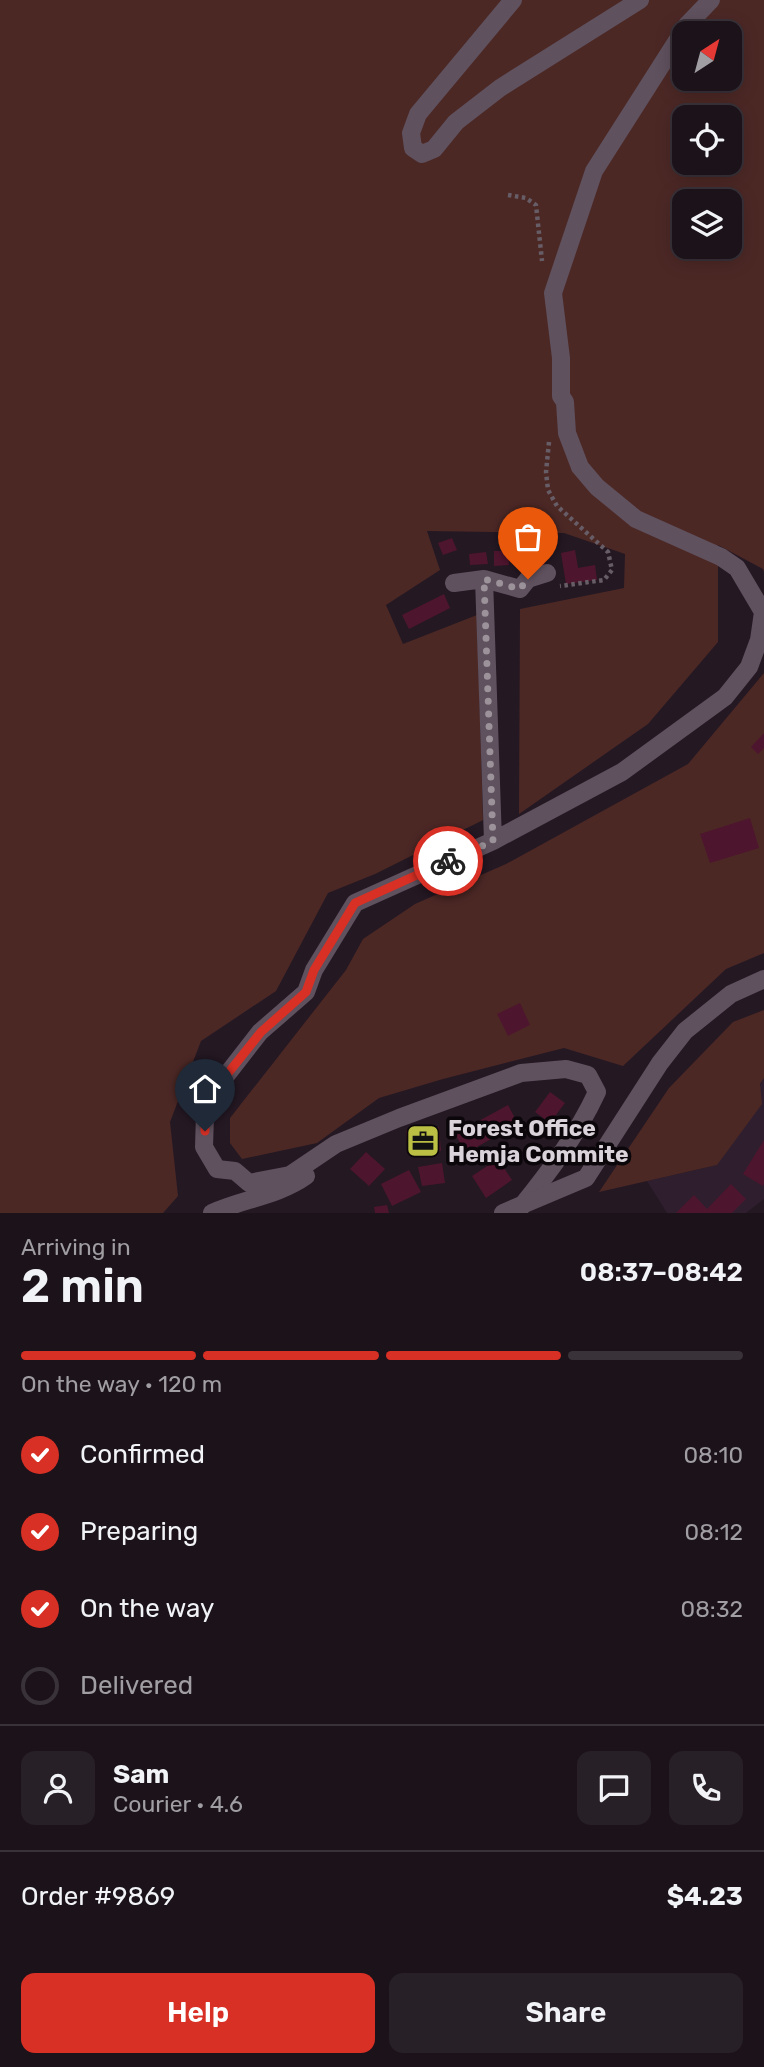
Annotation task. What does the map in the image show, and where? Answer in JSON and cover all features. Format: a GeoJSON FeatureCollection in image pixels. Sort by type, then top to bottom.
{"type":"FeatureCollection","features":[{"type":"Feature","properties":{"kind":"street"},"geometry":{"type":"LineString","coordinates":[[513,0],[418,114],[411,133],[413,149],[422,155],[434,149],[456,122],[500,88],[640,0]]}},
{"type":"Feature","properties":{"kind":"street"},"geometry":{"type":"LineString","coordinates":[[512,1210],[551,1170],[586,1117],[597,1092],[588,1075],[566,1069],[521,1073],[336,1144],[290,1175],[249,1183],[235,1171],[217,1169],[204,1147],[205,1115],[225,1077],[261,1032],[306,992],[314,970],[355,903],[493,841],[622,772],[724,697],[749,667],[759,640],[763,612],[737,568],[721,557],[636,519],[597,487],[580,467],[567,433],[565,402],[561,396],[561,358],[553,293],[594,172],[687,25],[711,0]]}},
{"type":"Feature","properties":{"kind":"street"},"geometry":{"type":"LineString","coordinates":[[454,583],[484,579],[520,589],[528,579],[547,573]]}},
{"type":"Feature","properties":{"kind":"street"},"geometry":{"type":"LineString","coordinates":[[484,579],[493,841]]}},
{"type":"Feature","properties":{"kind":"street"},"geometry":{"type":"LineString","coordinates":[[512,1210],[586,1178],[660,1063],[685,1031],[731,994],[764,979]]}},
{"type":"Feature","properties":{"kind":"street"},"geometry":{"type":"LineString","coordinates":[[212,1213],[247,1199],[281,1191],[304,1178],[336,1144]]}},
{"type":"Feature","properties":{"kind":"path"},"geometry":{"type":"LineString","coordinates":[[547,573],[550,588],[604,580],[612,570],[608,552],[557,506],[548,490],[546,472],[548,445],[552,434]]}},
{"type":"Feature","properties":{"kind":"shaded area"},"geometry":{"type":"Polygon","coordinates":[[[0,0],[764,0],[764,572],[718,545],[718,642],[648,724],[519,814],[520,609],[624,588],[625,554],[564,533],[427,531],[440,570],[386,605],[403,644],[477,615],[483,820],[375,874],[328,893],[276,991],[201,1041],[170,1122],[178,1196],[163,1213],[0,1213],[0,0]]]}},
{"type":"Feature","properties":{"kind":"shaded area"},"geometry":{"type":"Polygon","coordinates":[[[764,673],[764,953],[726,969],[623,1066],[564,1048],[379,1098],[317,1143],[242,1159],[230,1143],[230,1118],[346,970],[363,939],[415,904],[506,864],[688,764],[764,673]]]}},
{"type":"Feature","properties":{"kind":"shaded area"},"geometry":{"type":"Polygon","coordinates":[[[764,1010],[764,1078],[760,1084],[762,1104],[717,1165],[599,1192],[669,1088],[733,1022],[764,1010]]]}},
{"type":"Feature","properties":{"kind":"shaded area"},"geometry":{"type":"Polygon","coordinates":[[[764,1078],[764,1199],[746,1213],[667,1213],[647,1181],[717,1165],[764,1078]]]}},
{"type":"Feature","properties":{"kind":"building"},"geometry":{"type":"Polygon","coordinates":[[[452,538],[457,550],[443,555],[438,543],[452,538]]]}},
{"type":"Feature","properties":{"kind":"building"},"geometry":{"type":"Polygon","coordinates":[[[542,548],[545,565],[531,567],[528,550],[542,548]]]}},
{"type":"Feature","properties":{"kind":"building"},"geometry":{"type":"Polygon","coordinates":[[[575,550],[578,568],[595,565],[597,580],[566,584],[561,553],[575,550]]]}},
{"type":"Feature","properties":{"kind":"building"},"geometry":{"type":"Polygon","coordinates":[[[494,551],[508,551],[509,565],[494,566],[494,551]]]}},
{"type":"Feature","properties":{"kind":"building"},"geometry":{"type":"Polygon","coordinates":[[[486,552],[488,564],[470,565],[469,554],[486,552]]]}},
{"type":"Feature","properties":{"kind":"building"},"geometry":{"type":"Polygon","coordinates":[[[444,594],[450,608],[409,629],[402,615],[444,594]]]}},
{"type":"Feature","properties":{"kind":"building"},"geometry":{"type":"Polygon","coordinates":[[[764,733],[764,748],[758,754],[751,747],[764,733]]]}},
{"type":"Feature","properties":{"kind":"building"},"geometry":{"type":"Polygon","coordinates":[[[750,818],[759,848],[710,863],[700,834],[750,818]]]}},
{"type":"Feature","properties":{"kind":"building"},"geometry":{"type":"Polygon","coordinates":[[[520,1003],[530,1025],[508,1036],[497,1014],[520,1003]]]}},
{"type":"Feature","properties":{"kind":"building"},"geometry":{"type":"Polygon","coordinates":[[[550,1092],[565,1103],[550,1123],[535,1112],[550,1092]]]}},
{"type":"Feature","properties":{"kind":"building"},"geometry":{"type":"Polygon","coordinates":[[[508,1105],[518,1124],[466,1153],[455,1134],[508,1105]]]}},
{"type":"Feature","properties":{"kind":"building","name":"Forest Office Hemja Commite"},"geometry":{"type":"Polygon","coordinates":[[[439,1127],[441,1151],[408,1155],[406,1131],[439,1127]]]}},
{"type":"Feature","properties":{"kind":"building"},"geometry":{"type":"Polygon","coordinates":[[[764,1140],[764,1183],[763,1186],[743,1174],[764,1140]]]}},
{"type":"Feature","properties":{"kind":"building"},"geometry":{"type":"Polygon","coordinates":[[[366,1152],[385,1169],[369,1186],[350,1169],[366,1152]]]}},
{"type":"Feature","properties":{"kind":"building"},"geometry":{"type":"Polygon","coordinates":[[[498,1159],[512,1180],[486,1198],[472,1176],[498,1159]]]}},
{"type":"Feature","properties":{"kind":"building"},"geometry":{"type":"Polygon","coordinates":[[[442,1163],[445,1183],[422,1186],[418,1167],[442,1163]]]}},
{"type":"Feature","properties":{"kind":"building"},"geometry":{"type":"Polygon","coordinates":[[[409,1170],[421,1192],[392,1206],[381,1184],[409,1170]]]}},
{"type":"Feature","properties":{"kind":"building"},"geometry":{"type":"Polygon","coordinates":[[[731,1184],[746,1199],[732,1213],[676,1213],[694,1195],[707,1209],[731,1184]]]}},
{"type":"Feature","properties":{"kind":"building"},"geometry":{"type":"Polygon","coordinates":[[[387,1205],[389,1213],[375,1213],[374,1207],[387,1205]]]}},
{"type":"Feature","properties":{"kind":"way so far"},"geometry":{"type":"LineString","coordinates":[[448,861],[493,841],[484,579],[520,589],[528,579]]}},
{"type":"Feature","properties":{"kind":"place","name":"Forest Office Hemja Commite"},"geometry":{"type":"Point","coordinates":[423,1141]}},
{"type":"Feature","properties":{"kind":"route"},"geometry":{"type":"LineString","coordinates":[[205,1131],[205,1115],[225,1077],[261,1032],[306,992],[314,970],[355,903],[448,861]]}}]}
